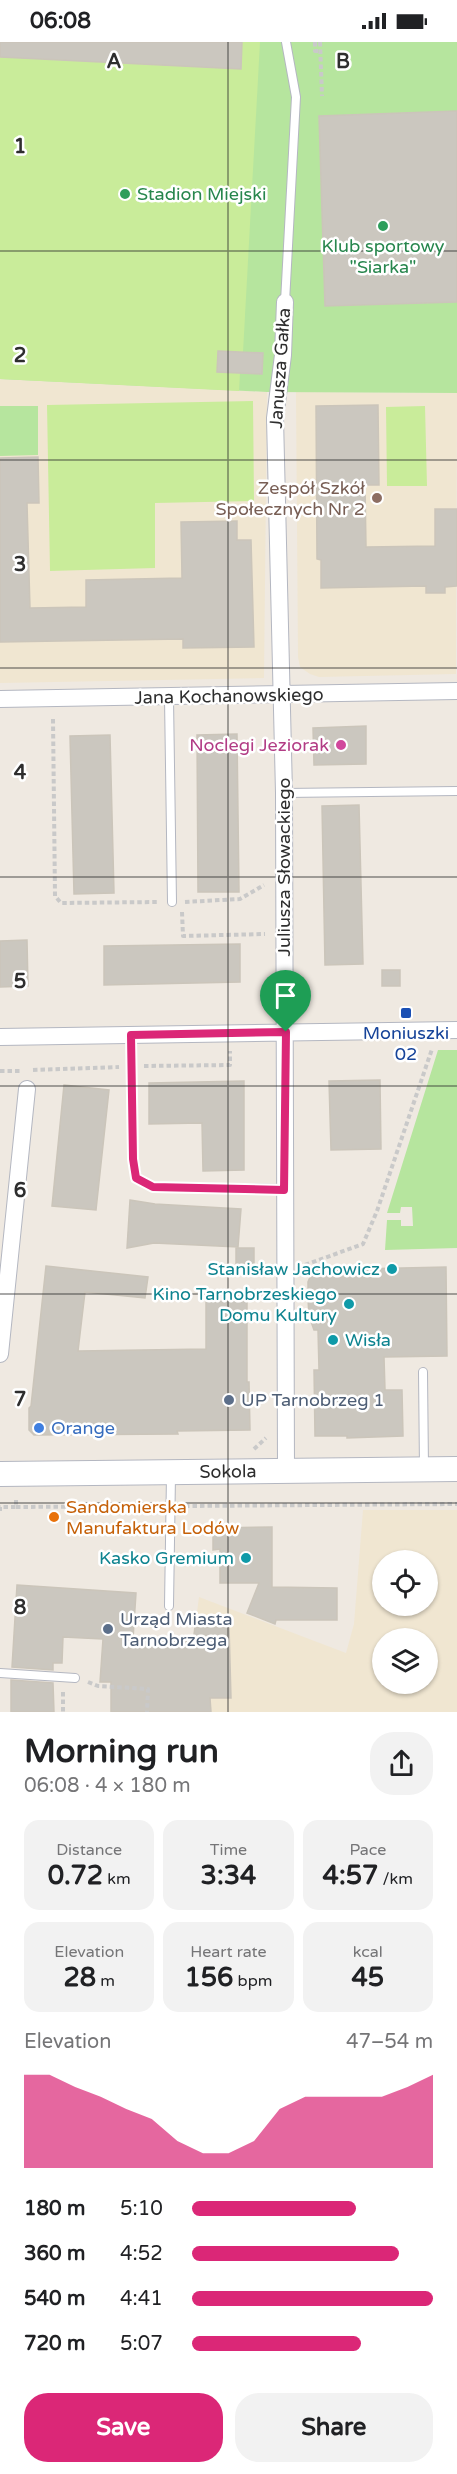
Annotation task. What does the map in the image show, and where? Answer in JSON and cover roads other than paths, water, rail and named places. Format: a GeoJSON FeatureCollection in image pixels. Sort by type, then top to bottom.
{"type":"FeatureCollection","features":[{"type":"Feature","properties":{"kind":"street","name":"Janusza Gałka"},"geometry":{"type":"LineString","coordinates":[[281,695],[275,418],[283,355],[285,302]]}},
{"type":"Feature","properties":{"kind":"street","name":"Jana Kochanowskiego"},"geometry":{"type":"LineString","coordinates":[[0,699],[169,698],[457,691]]}},
{"type":"Feature","properties":{"kind":"street","name":"Juliusza Słowackiego"},"geometry":{"type":"LineString","coordinates":[[281,695],[286,1032],[284,1190],[286,1470]]}},
{"type":"Feature","properties":{"kind":"street"},"geometry":{"type":"LineString","coordinates":[[0,1037],[457,1030]]}},
{"type":"Feature","properties":{"kind":"street"},"geometry":{"type":"LineString","coordinates":[[0,1354],[27,1089]]}},
{"type":"Feature","properties":{"kind":"street","name":"Sokola"},"geometry":{"type":"LineString","coordinates":[[8,1482],[171,1472],[457,1469]]}},
{"type":"Feature","properties":{"kind":"lane","name":"Janusza Gałka"},"geometry":{"type":"LineString","coordinates":[[285,302],[296,97],[286,42]]}},
{"type":"Feature","properties":{"kind":"lane"},"geometry":{"type":"LineString","coordinates":[[169,698],[172,902]]}},
{"type":"Feature","properties":{"kind":"lane"},"geometry":{"type":"LineString","coordinates":[[284,793],[457,790]]}},
{"type":"Feature","properties":{"kind":"lane"},"geometry":{"type":"LineString","coordinates":[[131,1035],[133,1159],[136,1178],[153,1187],[284,1190]]}},
{"type":"Feature","properties":{"kind":"lane"},"geometry":{"type":"LineString","coordinates":[[423,1372],[424,1469]]}},
{"type":"Feature","properties":{"kind":"lane"},"geometry":{"type":"LineString","coordinates":[[170,1606],[171,1472]]}},
{"type":"Feature","properties":{"kind":"lane"},"geometry":{"type":"LineString","coordinates":[[0,1673],[75,1678]]}},
{"type":"Feature","properties":{"kind":"place","name":"Stadion Miejski"},"geometry":{"type":"Point","coordinates":[125,194]}},
{"type":"Feature","properties":{"kind":"place","name":"Klub sportowy \"Siarka\""},"geometry":{"type":"Point","coordinates":[383,226]}},
{"type":"Feature","properties":{"kind":"place","name":"Zespół Szkół Społecznych Nr 2"},"geometry":{"type":"Point","coordinates":[377,498]}},
{"type":"Feature","properties":{"kind":"place","name":"Noclegi Jeziorak"},"geometry":{"type":"Point","coordinates":[341,745]}},
{"type":"Feature","properties":{"kind":"place","name":"Moniuszki 02"},"geometry":{"type":"Point","coordinates":[406,1013]}},
{"type":"Feature","properties":{"kind":"place","name":"Stanisław Jachowicz"},"geometry":{"type":"Point","coordinates":[392,1269]}},
{"type":"Feature","properties":{"kind":"place","name":"Kino Tarnobrzeskiego Domu Kultury"},"geometry":{"type":"Point","coordinates":[349,1304]}},
{"type":"Feature","properties":{"kind":"place","name":"Wisła"},"geometry":{"type":"Point","coordinates":[333,1340]}},
{"type":"Feature","properties":{"kind":"place","name":"UP Tarnobrzeg 1"},"geometry":{"type":"Point","coordinates":[229,1400]}},
{"type":"Feature","properties":{"kind":"place","name":"Orange"},"geometry":{"type":"Point","coordinates":[39,1428]}},
{"type":"Feature","properties":{"kind":"place","name":"Sandomierska Manufaktura Lodów"},"geometry":{"type":"Point","coordinates":[54,1517]}},
{"type":"Feature","properties":{"kind":"place","name":"Kasko Gremium"},"geometry":{"type":"Point","coordinates":[246,1558]}},
{"type":"Feature","properties":{"kind":"place","name":"Urząd Miasta Tarnobrzega"},"geometry":{"type":"Point","coordinates":[108,1629]}}]}
